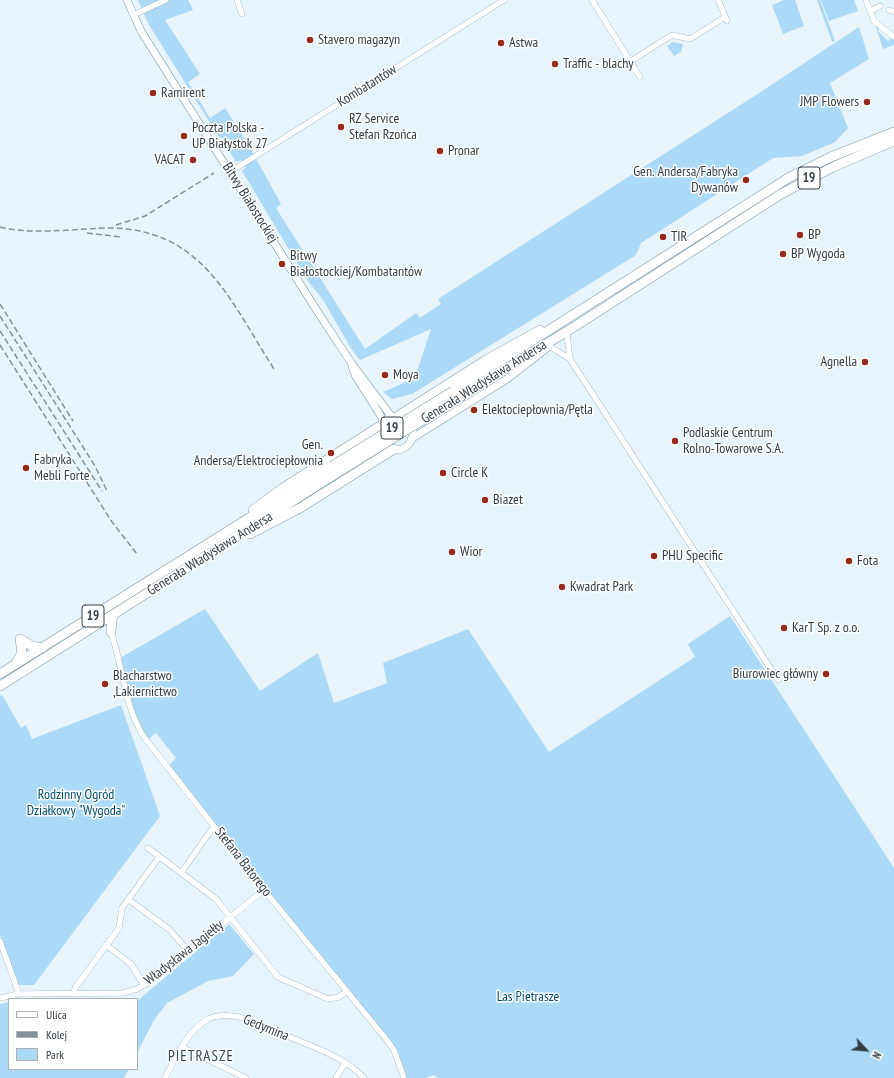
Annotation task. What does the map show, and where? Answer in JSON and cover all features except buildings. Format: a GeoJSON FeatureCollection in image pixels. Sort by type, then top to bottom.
{"type":"FeatureCollection","features":[{"type":"Feature","properties":{"kind":"highway","name":"Generała Władysława Andersa"},"geometry":{"type":"LineString","coordinates":[[0,674],[222,541],[455,394],[571,317],[790,177],[824,160],[894,132]]}},
{"type":"Feature","properties":{"kind":"highway","name":"Generała Władysława Andersa"},"geometry":{"type":"LineString","coordinates":[[455,394],[574,327],[781,194],[833,167],[894,141]]}},
{"type":"Feature","properties":{"kind":"highway"},"geometry":{"type":"LineString","coordinates":[[394,416],[510,346],[557,322],[571,317]]}},
{"type":"Feature","properties":{"kind":"highway"},"geometry":{"type":"LineString","coordinates":[[549,346],[567,334],[574,327]]}},
{"type":"Feature","properties":{"kind":"highway"},"geometry":{"type":"LineString","coordinates":[[222,541],[231,527],[283,488],[382,423]]}},
{"type":"Feature","properties":{"kind":"highway"},"geometry":{"type":"LineString","coordinates":[[222,541],[239,540],[290,514],[394,449]]}},
{"type":"Feature","properties":{"kind":"highway","name":"Generała Władysława Andersa"},"geometry":{"type":"LineString","coordinates":[[0,686],[114,614],[222,541]]}},
{"type":"Feature","properties":{"kind":"highway"},"geometry":{"type":"LineString","coordinates":[[112,632],[112,620],[114,614]]}},
{"type":"Feature","properties":{"kind":"highway"},"geometry":{"type":"LineString","coordinates":[[95,625],[107,628],[112,632]]}},
{"type":"Feature","properties":{"kind":"highway"},"geometry":{"type":"LineString","coordinates":[[15,664],[22,653],[20,639],[32,646],[42,648]]}},
{"type":"Feature","properties":{"kind":"street","name":"Bitwy Białostockiej"},"geometry":{"type":"LineString","coordinates":[[127,0],[133,15],[156,56],[352,364],[394,416]]}},
{"type":"Feature","properties":{"kind":"street"},"geometry":{"type":"LineString","coordinates":[[133,15],[166,0]]}},
{"type":"Feature","properties":{"kind":"street"},"geometry":{"type":"LineString","coordinates":[[236,0],[242,14]]}},
{"type":"Feature","properties":{"kind":"street","name":"Kombatantów"},"geometry":{"type":"LineString","coordinates":[[230,172],[504,0]]}},
{"type":"Feature","properties":{"kind":"street"},"geometry":{"type":"LineString","coordinates":[[592,0],[640,77]]}},
{"type":"Feature","properties":{"kind":"street"},"geometry":{"type":"LineString","coordinates":[[631,61],[672,35],[690,39],[726,19],[718,0]]}},
{"type":"Feature","properties":{"kind":"street"},"geometry":{"type":"LineString","coordinates":[[866,0],[874,21],[894,37]]}},
{"type":"Feature","properties":{"kind":"street"},"geometry":{"type":"LineString","coordinates":[[870,11],[880,6]]}},
{"type":"Feature","properties":{"kind":"street"},"geometry":{"type":"LineString","coordinates":[[567,334],[570,359]]}},
{"type":"Feature","properties":{"kind":"street"},"geometry":{"type":"LineString","coordinates":[[411,439],[413,431],[405,418],[394,416],[382,423],[380,439],[385,446],[394,449],[404,447],[411,439],[507,379],[549,346],[570,359],[778,680]]}},
{"type":"Feature","properties":{"kind":"street","name":"Bitwy Białostockiej"},"geometry":{"type":"LineString","coordinates":[[352,364],[355,375],[382,423]]}},
{"type":"Feature","properties":{"kind":"street","name":"Stefana Batorego"},"geometry":{"type":"LineString","coordinates":[[112,632],[119,655],[128,704],[138,728],[264,890],[394,1050],[404,1078]]}},
{"type":"Feature","properties":{"kind":"street"},"geometry":{"type":"LineString","coordinates":[[181,873],[214,826]]}},
{"type":"Feature","properties":{"kind":"street"},"geometry":{"type":"LineString","coordinates":[[148,848],[210,893],[278,977],[328,999],[339,997],[347,991]]}},
{"type":"Feature","properties":{"kind":"street"},"geometry":{"type":"LineString","coordinates":[[74,994],[75,988],[119,928],[121,912],[159,857]]}},
{"type":"Feature","properties":{"kind":"street","name":"Władysława Jagiełły"},"geometry":{"type":"LineString","coordinates":[[0,998],[19,994],[123,993],[144,985],[264,890]]}},
{"type":"Feature","properties":{"kind":"street"},"geometry":{"type":"LineString","coordinates":[[129,900],[170,930],[188,951]]}},
{"type":"Feature","properties":{"kind":"street"},"geometry":{"type":"LineString","coordinates":[[0,941],[19,994]]}},
{"type":"Feature","properties":{"kind":"street"},"geometry":{"type":"LineString","coordinates":[[106,945],[131,964],[144,985]]}},
{"type":"Feature","properties":{"kind":"street","name":"Gedymina"},"geometry":{"type":"LineString","coordinates":[[165,1078],[182,1047],[198,1026],[209,1019],[220,1016],[244,1018],[345,1063],[364,1078]]}},
{"type":"Feature","properties":{"kind":"street"},"geometry":{"type":"LineString","coordinates":[[182,1047],[246,1078]]}},
{"type":"Feature","properties":{"kind":"street"},"geometry":{"type":"LineString","coordinates":[[336,1078],[345,1063]]}},
{"type":"Feature","properties":{"kind":"green space"},"geometry":{"type":"Polygon","coordinates":[[[138,0],[188,0],[193,10],[165,20],[200,74],[188,82],[210,118],[225,108],[249,146],[281,204],[276,208],[365,349],[416,313],[420,318],[441,304],[438,299],[756,95],[859,27],[869,59],[830,83],[848,128],[835,142],[802,156],[773,158],[641,243],[636,255],[412,394],[392,399],[383,392],[415,378],[431,329],[360,360],[352,350],[323,300],[308,281],[242,171],[246,167],[241,160],[236,162],[221,137],[219,137],[149,25],[138,0]]]}},
{"type":"Feature","properties":{"kind":"green space"},"geometry":{"type":"Polygon","coordinates":[[[784,0],[795,0],[804,26],[783,34],[772,5],[784,0]]]}},
{"type":"Feature","properties":{"kind":"green space"},"geometry":{"type":"Polygon","coordinates":[[[817,0],[820,0],[835,41],[832,42],[817,0]]]}},
{"type":"Feature","properties":{"kind":"green space"},"geometry":{"type":"Polygon","coordinates":[[[821,0],[854,0],[858,11],[829,21],[821,0]]]}},
{"type":"Feature","properties":{"kind":"green space"},"geometry":{"type":"Polygon","coordinates":[[[875,24],[879,27],[878,31],[888,41],[891,38],[894,40],[894,45],[883,49],[875,24]]]}},
{"type":"Feature","properties":{"kind":"green space"},"geometry":{"type":"Polygon","coordinates":[[[673,42],[683,44],[681,52],[674,56],[667,46],[673,42]]]}},
{"type":"Feature","properties":{"kind":"green space","name":"Las Pietrasze"},"geometry":{"type":"Polygon","coordinates":[[[205,609],[260,691],[318,653],[334,703],[387,683],[383,663],[468,629],[549,752],[695,657],[688,644],[730,616],[894,868],[894,1078],[439,1078],[433,1075],[425,1078],[404,1078],[394,1051],[167,767],[176,758],[156,733],[146,741],[138,727],[120,658],[205,609]]]}},
{"type":"Feature","properties":{"kind":"green space","name":"Rodzinny Ogród Działkowy \"Wygoda\""},"geometry":{"type":"Polygon","coordinates":[[[2,695],[21,728],[26,725],[32,739],[121,705],[160,816],[34,985],[17,985],[0,935],[0,696],[2,695]]]}},
{"type":"Feature","properties":{"kind":"green space"},"geometry":{"type":"Polygon","coordinates":[[[229,924],[254,954],[233,976],[208,981],[167,1003],[154,1020],[138,1051],[138,1000],[229,924]]]}},
{"type":"Feature","properties":{"kind":"green space"},"geometry":{"type":"Polygon","coordinates":[[[8,1002],[8,1070],[128,1070],[124,1078],[0,1078],[0,1004],[8,1002]]]}},
{"type":"Feature","properties":{"kind":"railway"},"geometry":{"type":"LineString","coordinates":[[116,225],[145,216],[214,173]]}},
{"type":"Feature","properties":{"kind":"railway"},"geometry":{"type":"LineString","coordinates":[[0,227],[26,231],[106,228],[139,231],[166,240],[189,254],[209,272],[226,293],[274,369]]}},
{"type":"Feature","properties":{"kind":"railway"},"geometry":{"type":"LineString","coordinates":[[87,233],[121,237]]}},
{"type":"Feature","properties":{"kind":"railway"},"geometry":{"type":"LineString","coordinates":[[0,304],[73,421]]}},
{"type":"Feature","properties":{"kind":"railway"},"geometry":{"type":"LineString","coordinates":[[0,316],[95,466],[107,491]]}},
{"type":"Feature","properties":{"kind":"railway"},"geometry":{"type":"LineString","coordinates":[[0,331],[102,491]]}},
{"type":"Feature","properties":{"kind":"railway"},"geometry":{"type":"LineString","coordinates":[[0,345],[112,522],[137,554]]}},
{"type":"Feature","properties":{"kind":"place","name":"Stavero magazyn"},"geometry":{"type":"Point","coordinates":[310,40]}},
{"type":"Feature","properties":{"kind":"place","name":"Astwa"},"geometry":{"type":"Point","coordinates":[501,43]}},
{"type":"Feature","properties":{"kind":"place","name":"Traffic - blachy"},"geometry":{"type":"Point","coordinates":[555,64]}},
{"type":"Feature","properties":{"kind":"place","name":"Ramirent"},"geometry":{"type":"Point","coordinates":[153,93]}},
{"type":"Feature","properties":{"kind":"place","name":"JMP Flowers"},"geometry":{"type":"Point","coordinates":[867,102]}},
{"type":"Feature","properties":{"kind":"place","name":"RZ Service Stefan Rzońca"},"geometry":{"type":"Point","coordinates":[341,127]}},
{"type":"Feature","properties":{"kind":"place","name":"Poczta Polska - UP Białystok 27"},"geometry":{"type":"Point","coordinates":[184,136]}},
{"type":"Feature","properties":{"kind":"place","name":"Pronar"},"geometry":{"type":"Point","coordinates":[440,151]}},
{"type":"Feature","properties":{"kind":"place","name":"VACAT"},"geometry":{"type":"Point","coordinates":[193,160]}},
{"type":"Feature","properties":{"kind":"place","name":"Gen. Andersa/Fabryka Dywanów"},"geometry":{"type":"Point","coordinates":[746,180]}},
{"type":"Feature","properties":{"kind":"place","name":"BP"},"geometry":{"type":"Point","coordinates":[800,235]}},
{"type":"Feature","properties":{"kind":"place","name":"TIR"},"geometry":{"type":"Point","coordinates":[663,237]}},
{"type":"Feature","properties":{"kind":"place","name":"BP Wygoda"},"geometry":{"type":"Point","coordinates":[783,254]}},
{"type":"Feature","properties":{"kind":"place","name":"Bitwy Białostockiej/Kombatantów"},"geometry":{"type":"Point","coordinates":[282,264]}},
{"type":"Feature","properties":{"kind":"place","name":"Agnella"},"geometry":{"type":"Point","coordinates":[865,362]}},
{"type":"Feature","properties":{"kind":"place","name":"Moya"},"geometry":{"type":"Point","coordinates":[385,375]}},
{"type":"Feature","properties":{"kind":"place","name":"Elektociepłownia/Pętla"},"geometry":{"type":"Point","coordinates":[474,410]}},
{"type":"Feature","properties":{"kind":"place","name":"Podlaskie Centrum Rolno-Towarowe S.A."},"geometry":{"type":"Point","coordinates":[675,441]}},
{"type":"Feature","properties":{"kind":"place","name":"Gen. Andersa/Elektrociepłownia"},"geometry":{"type":"Point","coordinates":[331,453]}},
{"type":"Feature","properties":{"kind":"place","name":"Fabryka Mebli Forte"},"geometry":{"type":"Point","coordinates":[26,468]}},
{"type":"Feature","properties":{"kind":"place","name":"Circle K"},"geometry":{"type":"Point","coordinates":[443,473]}},
{"type":"Feature","properties":{"kind":"place","name":"Biazet"},"geometry":{"type":"Point","coordinates":[485,500]}},
{"type":"Feature","properties":{"kind":"place","name":"Wior"},"geometry":{"type":"Point","coordinates":[452,552]}},
{"type":"Feature","properties":{"kind":"place","name":"PHU Specific"},"geometry":{"type":"Point","coordinates":[654,556]}},
{"type":"Feature","properties":{"kind":"place","name":"Fota"},"geometry":{"type":"Point","coordinates":[849,561]}},
{"type":"Feature","properties":{"kind":"place","name":"Kwadrat Park"},"geometry":{"type":"Point","coordinates":[562,587]}},
{"type":"Feature","properties":{"kind":"place","name":"KarT Sp. z o.o."},"geometry":{"type":"Point","coordinates":[784,628]}},
{"type":"Feature","properties":{"kind":"place","name":"Biurowiec główny"},"geometry":{"type":"Point","coordinates":[826,674]}},
{"type":"Feature","properties":{"kind":"place","name":"Blacharstwo ,Lakiernictwo"},"geometry":{"type":"Point","coordinates":[105,684]}},
{"type":"Feature","properties":{"kind":"district","name":"PIETRASZE"},"geometry":{"type":"Point","coordinates":[201,1057]}}]}
